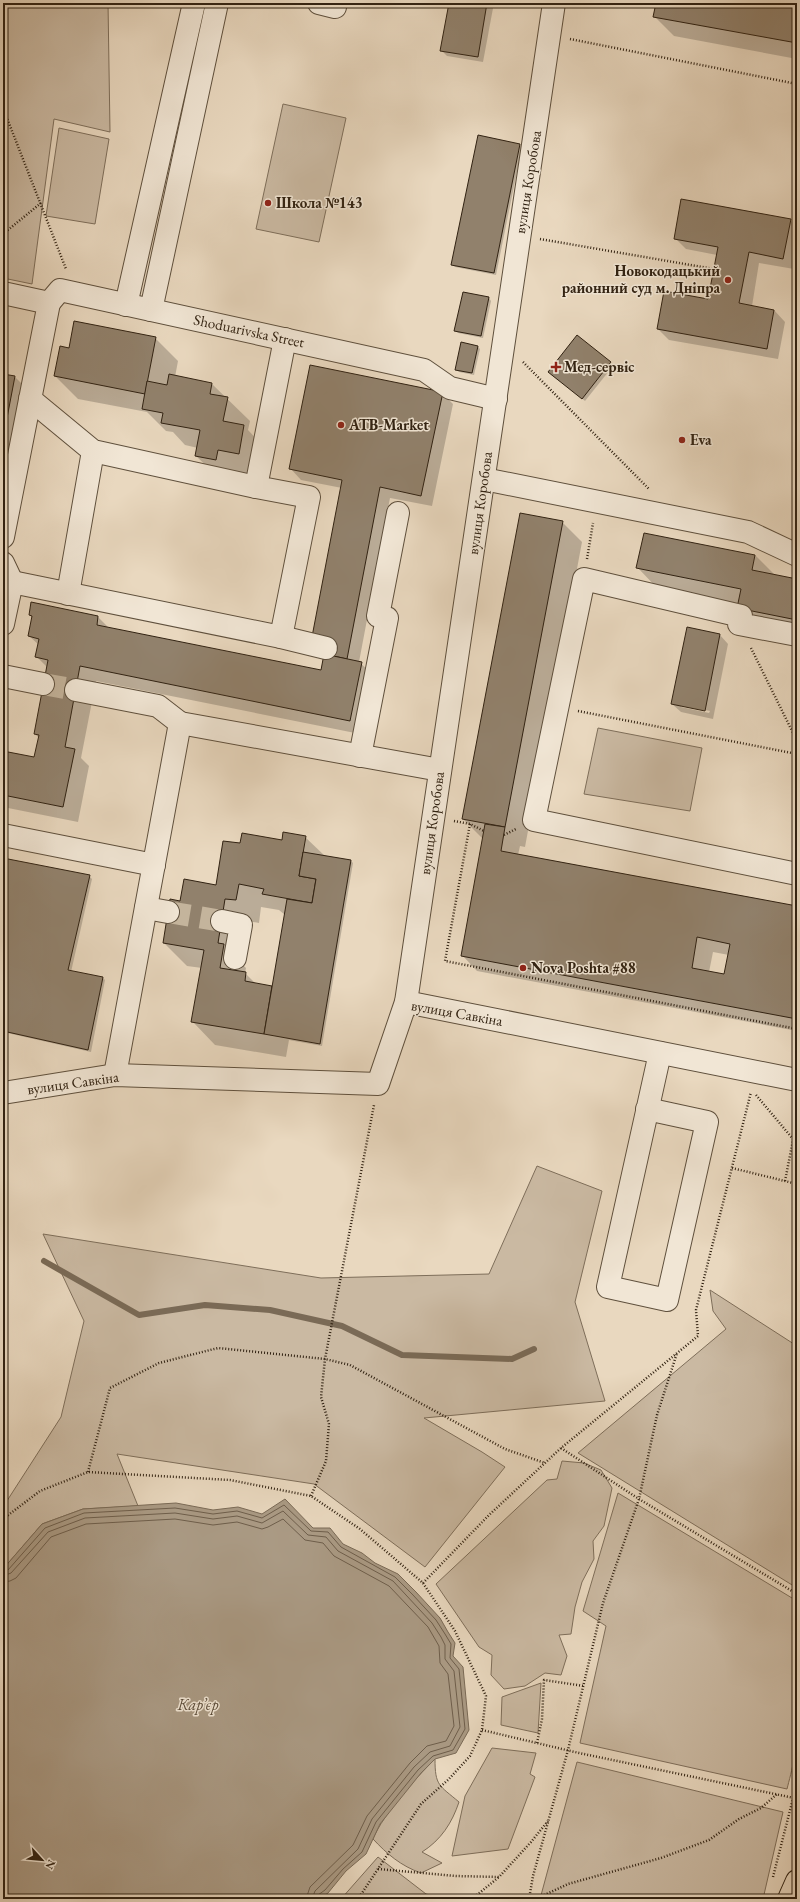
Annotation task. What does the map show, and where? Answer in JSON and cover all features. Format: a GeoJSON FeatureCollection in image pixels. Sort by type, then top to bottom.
{"type":"FeatureCollection","features":[{"type":"Feature","properties":{"kind":"main road"},"geometry":{"type":"LineString","coordinates":[[789,1899],[797,1881]]}},
{"type":"Feature","properties":{"kind":"street"},"geometry":{"type":"LineString","coordinates":[[126,304],[194,3]]}},
{"type":"Feature","properties":{"kind":"street"},"geometry":{"type":"LineString","coordinates":[[151,310],[217,3]]}},
{"type":"Feature","properties":{"kind":"street"},"geometry":{"type":"LineString","coordinates":[[319,3],[335,7],[335,3]]}},
{"type":"Feature","properties":{"kind":"street","name":"вулиця Коробова"},"geometry":{"type":"LineString","coordinates":[[406,1002],[554,3]]}},
{"type":"Feature","properties":{"kind":"street","name":"Shoduarivska Street"},"geometry":{"type":"LineString","coordinates":[[49,303],[60,290],[76,293],[424,370],[450,388],[496,399]]}},
{"type":"Feature","properties":{"kind":"street"},"geometry":{"type":"LineString","coordinates":[[3,293],[49,303],[3,537]]}},
{"type":"Feature","properties":{"kind":"street"},"geometry":{"type":"LineString","coordinates":[[256,487],[285,340]]}},
{"type":"Feature","properties":{"kind":"street"},"geometry":{"type":"LineString","coordinates":[[30,399],[93,451],[256,487],[310,497],[281,637]]}},
{"type":"Feature","properties":{"kind":"street"},"geometry":{"type":"LineString","coordinates":[[68,594],[93,451]]}},
{"type":"Feature","properties":{"kind":"street"},"geometry":{"type":"LineString","coordinates":[[484,479],[748,532],[797,555]]}},
{"type":"Feature","properties":{"kind":"street"},"geometry":{"type":"LineString","coordinates":[[360,756],[387,618],[378,616],[398,513]]}},
{"type":"Feature","properties":{"kind":"street"},"geometry":{"type":"LineString","coordinates":[[3,624],[7,573],[68,594],[281,637],[326,648]]}},
{"type":"Feature","properties":{"kind":"street"},"geometry":{"type":"LineString","coordinates":[[797,635],[739,624],[741,616],[584,579],[534,820],[797,874]]}},
{"type":"Feature","properties":{"kind":"street"},"geometry":{"type":"LineString","coordinates":[[3,676],[43,684]]}},
{"type":"Feature","properties":{"kind":"street"},"geometry":{"type":"LineString","coordinates":[[76,690],[158,706],[180,724],[440,770]]}},
{"type":"Feature","properties":{"kind":"street"},"geometry":{"type":"LineString","coordinates":[[115,1075],[180,724]]}},
{"type":"Feature","properties":{"kind":"street"},"geometry":{"type":"LineString","coordinates":[[3,835],[154,865]]}},
{"type":"Feature","properties":{"kind":"street"},"geometry":{"type":"LineString","coordinates":[[146,908],[168,912]]}},
{"type":"Feature","properties":{"kind":"street"},"geometry":{"type":"LineString","coordinates":[[222,921],[241,925],[236,958]]}},
{"type":"Feature","properties":{"kind":"street","name":"вулиця Савкіна"},"geometry":{"type":"LineString","coordinates":[[3,1093],[115,1075],[378,1084],[406,1002],[797,1080]]}},
{"type":"Feature","properties":{"kind":"street"},"geometry":{"type":"LineString","coordinates":[[647,1109],[707,1122],[668,1300],[608,1287],[647,1109],[660,1053]]}},
{"type":"Feature","properties":{"kind":"path"},"geometry":{"type":"LineString","coordinates":[[550,35],[797,84]]}},
{"type":"Feature","properties":{"kind":"path"},"geometry":{"type":"LineString","coordinates":[[3,108],[76,293]]}},
{"type":"Feature","properties":{"kind":"path"},"geometry":{"type":"LineString","coordinates":[[3,234],[41,204]]}},
{"type":"Feature","properties":{"kind":"path"},"geometry":{"type":"LineString","coordinates":[[520,236],[714,269]]}},
{"type":"Feature","properties":{"kind":"path"},"geometry":{"type":"LineString","coordinates":[[504,344],[677,518]]}},
{"type":"Feature","properties":{"kind":"path"},"geometry":{"type":"LineString","coordinates":[[584,579],[596,502]]}},
{"type":"Feature","properties":{"kind":"path"},"geometry":{"type":"LineString","coordinates":[[739,624],[797,741]]}},
{"type":"Feature","properties":{"kind":"path"},"geometry":{"type":"LineString","coordinates":[[557,708],[797,754]]}},
{"type":"Feature","properties":{"kind":"path"},"geometry":{"type":"LineString","coordinates":[[433,817],[470,824],[484,831]]}},
{"type":"Feature","properties":{"kind":"path"},"geometry":{"type":"LineString","coordinates":[[470,824],[445,961],[797,1029]]}},
{"type":"Feature","properties":{"kind":"path"},"geometry":{"type":"LineString","coordinates":[[311,1496],[326,1461],[329,1424],[321,1397],[325,1358],[378,1084]]}},
{"type":"Feature","properties":{"kind":"path"},"geometry":{"type":"LineString","coordinates":[[751,1089],[793,1138]]}},
{"type":"Feature","properties":{"kind":"path"},"geometry":{"type":"LineString","coordinates":[[784,1181],[797,1120]]}},
{"type":"Feature","properties":{"kind":"path"},"geometry":{"type":"LineString","coordinates":[[732,1168],[797,1184]]}},
{"type":"Feature","properties":{"kind":"path"},"geometry":{"type":"LineString","coordinates":[[88,1472],[110,1388],[159,1363],[218,1348],[325,1358],[350,1365],[505,1450],[545,1463]]}},
{"type":"Feature","properties":{"kind":"path"},"geometry":{"type":"LineString","coordinates":[[529,1899],[584,1686],[603,1603],[639,1499],[657,1415],[677,1353]]}},
{"type":"Feature","properties":{"kind":"path"},"geometry":{"type":"LineString","coordinates":[[561,1448],[639,1499],[797,1594]]}},
{"type":"Feature","properties":{"kind":"path"},"geometry":{"type":"LineString","coordinates":[[3,1519],[40,1491],[88,1472],[230,1480],[311,1496],[360,1529],[423,1583],[456,1631],[486,1696],[482,1730],[470,1756],[448,1780],[421,1804],[358,1899]]}},
{"type":"Feature","properties":{"kind":"path"},"geometry":{"type":"LineString","coordinates":[[423,1583],[489,1515],[520,1489]]}},
{"type":"Feature","properties":{"kind":"path"},"geometry":{"type":"LineString","coordinates":[[537,1743],[542,1719],[544,1680],[584,1686]]}},
{"type":"Feature","properties":{"kind":"path"},"geometry":{"type":"LineString","coordinates":[[482,1730],[568,1750],[796,1798]]}},
{"type":"Feature","properties":{"kind":"path"},"geometry":{"type":"LineString","coordinates":[[772,1885],[796,1798],[797,1783]]}},
{"type":"Feature","properties":{"kind":"path"},"geometry":{"type":"LineString","coordinates":[[536,1899],[568,1884],[661,1858],[709,1840],[739,1818],[760,1808],[778,1794]]}},
{"type":"Feature","properties":{"kind":"path"},"geometry":{"type":"LineString","coordinates":[[472,1899],[499,1877],[532,1842],[549,1820]]}},
{"type":"Feature","properties":{"kind":"path"},"geometry":{"type":"LineString","coordinates":[[378,1869],[456,1876],[499,1877]]}},
{"type":"Feature","properties":{"kind":"shaded area"},"geometry":{"type":"Polygon","coordinates":[[[3,3],[108,3],[110,132],[54,119],[32,284],[3,278],[3,3]]]}},
{"type":"Feature","properties":{"kind":"shaded area"},"geometry":{"type":"Polygon","coordinates":[[[283,104],[346,118],[319,242],[256,229],[283,104]]]}},
{"type":"Feature","properties":{"kind":"shaded area"},"geometry":{"type":"Polygon","coordinates":[[[59,128],[109,139],[95,224],[46,216],[59,128]]]}},
{"type":"Feature","properties":{"kind":"shaded area"},"geometry":{"type":"Polygon","coordinates":[[[598,728],[702,748],[690,811],[584,794],[598,728]]]}},
{"type":"Feature","properties":{"kind":"shaded area"},"geometry":{"type":"Polygon","coordinates":[[[537,1166],[602,1191],[575,1302],[605,1401],[424,1418],[505,1467],[425,1567],[314,1484],[117,1454],[138,1506],[83,1509],[42,1524],[3,1569],[3,1507],[61,1417],[84,1321],[43,1234],[321,1278],[489,1274],[537,1166]]]}},
{"type":"Feature","properties":{"kind":"shaded area"},"geometry":{"type":"Polygon","coordinates":[[[710,1290],[797,1346],[797,1588],[578,1453],[726,1329],[713,1311],[710,1290]]]}},
{"type":"Feature","properties":{"kind":"shaded area"},"geometry":{"type":"Polygon","coordinates":[[[562,1461],[584,1463],[601,1470],[612,1488],[604,1526],[593,1541],[594,1559],[582,1582],[575,1607],[571,1634],[559,1635],[567,1656],[561,1675],[545,1673],[525,1686],[504,1689],[491,1675],[492,1655],[479,1647],[436,1584],[547,1480],[557,1479],[562,1461]]]}},
{"type":"Feature","properties":{"kind":"shaded area"},"geometry":{"type":"Polygon","coordinates":[[[618,1493],[797,1601],[797,1715],[794,1727],[796,1741],[791,1775],[787,1789],[580,1743],[606,1626],[583,1611],[618,1493]]]}},
{"type":"Feature","properties":{"kind":"shaded area"},"geometry":{"type":"Polygon","coordinates":[[[541,1683],[538,1733],[501,1725],[502,1697],[541,1683]]]}},
{"type":"Feature","properties":{"kind":"shaded area"},"geometry":{"type":"Polygon","coordinates":[[[492,1748],[536,1753],[530,1774],[535,1777],[508,1849],[452,1856],[465,1796],[492,1748]]]}},
{"type":"Feature","properties":{"kind":"shaded area"},"geometry":{"type":"Polygon","coordinates":[[[435,1759],[437,1780],[447,1792],[459,1802],[453,1817],[445,1830],[435,1842],[422,1852],[442,1863],[421,1873],[407,1867],[395,1859],[373,1839],[384,1818],[409,1787],[435,1759]]]}},
{"type":"Feature","properties":{"kind":"shaded area"},"geometry":{"type":"Polygon","coordinates":[[[577,1762],[783,1812],[763,1899],[540,1899],[577,1762]]]}},
{"type":"Feature","properties":{"kind":"shaded area"},"geometry":{"type":"Polygon","coordinates":[[[378,1857],[426,1894],[445,1899],[341,1899],[378,1857]]]}},
{"type":"Feature","properties":{"kind":"water","name":"Кар’єр"},"geometry":{"type":"Polygon","coordinates":[[[285,1499],[313,1528],[330,1528],[343,1544],[362,1553],[375,1563],[398,1574],[440,1618],[455,1643],[453,1656],[463,1667],[469,1730],[456,1753],[435,1759],[421,1773],[380,1824],[366,1854],[346,1871],[328,1893],[319,1899],[3,1899],[3,1569],[42,1524],[83,1509],[176,1503],[213,1510],[238,1507],[262,1514],[285,1499]]]}},
{"type":"Feature","properties":{"kind":"building"},"geometry":{"type":"Polygon","coordinates":[[[449,3],[487,3],[478,57],[440,51],[449,3]]]}},
{"type":"Feature","properties":{"kind":"building"},"geometry":{"type":"Polygon","coordinates":[[[656,3],[797,3],[797,43],[653,17],[656,3]]]}},
{"type":"Feature","properties":{"kind":"building"},"geometry":{"type":"Polygon","coordinates":[[[478,135],[520,144],[494,273],[451,265],[478,135]]]}},
{"type":"Feature","properties":{"kind":"building","name":"Новокодацький районний суд м. Дніпра"},"geometry":{"type":"Polygon","coordinates":[[[681,199],[791,219],[783,259],[749,252],[739,303],[774,310],[767,349],[657,329],[664,291],[708,299],[718,247],[674,239],[681,199]]]}},
{"type":"Feature","properties":{"kind":"building"},"geometry":{"type":"Polygon","coordinates":[[[463,292],[489,297],[481,336],[454,331],[463,292]]]}},
{"type":"Feature","properties":{"kind":"building"},"geometry":{"type":"Polygon","coordinates":[[[74,321],[156,337],[145,394],[54,376],[60,346],[69,348],[74,321]]]}},
{"type":"Feature","properties":{"kind":"building"},"geometry":{"type":"Polygon","coordinates":[[[577,335],[611,362],[582,399],[548,372],[577,335]]]}},
{"type":"Feature","properties":{"kind":"building"},"geometry":{"type":"Polygon","coordinates":[[[461,342],[478,346],[472,373],[455,370],[461,342]]]}},
{"type":"Feature","properties":{"kind":"building"},"geometry":{"type":"Polygon","coordinates":[[[310,365],[443,392],[421,496],[380,487],[347,659],[324,654],[311,642],[342,480],[289,469],[310,365]]]}},
{"type":"Feature","properties":{"kind":"building"},"geometry":{"type":"Polygon","coordinates":[[[3,374],[15,376],[3,439],[3,374]]]}},
{"type":"Feature","properties":{"kind":"building"},"geometry":{"type":"Polygon","coordinates":[[[169,374],[212,383],[210,394],[228,397],[223,421],[244,425],[239,454],[218,450],[216,460],[195,456],[200,430],[161,423],[163,413],[142,409],[147,381],[167,385],[169,374]]]}},
{"type":"Feature","properties":{"kind":"building"},"geometry":{"type":"Polygon","coordinates":[[[520,513],[563,521],[505,827],[462,819],[520,513]]]}},
{"type":"Feature","properties":{"kind":"building"},"geometry":{"type":"Polygon","coordinates":[[[644,533],[755,555],[752,570],[797,579],[797,620],[737,608],[741,589],[636,568],[644,533]]]}},
{"type":"Feature","properties":{"kind":"building"},"geometry":{"type":"Polygon","coordinates":[[[31,602],[98,616],[97,625],[321,670],[324,654],[362,662],[350,721],[80,666],[65,747],[75,749],[63,807],[3,795],[3,751],[34,757],[39,735],[34,734],[48,660],[35,657],[39,639],[28,636],[32,616],[29,615],[31,602]]]}},
{"type":"Feature","properties":{"kind":"building"},"geometry":{"type":"Polygon","coordinates":[[[687,627],[720,634],[705,711],[671,704],[687,627]]]}},
{"type":"Feature","properties":{"kind":"building"},"geometry":{"type":"Polygon","coordinates":[[[485,824],[505,827],[501,851],[797,906],[797,1019],[461,956],[485,824]],[[697,937],[692,968],[724,974],[730,944],[697,937]]]}},
{"type":"Feature","properties":{"kind":"building"},"geometry":{"type":"Polygon","coordinates":[[[283,832],[306,836],[299,876],[316,879],[312,903],[262,894],[264,889],[239,884],[236,900],[225,899],[218,943],[224,944],[220,968],[246,972],[245,981],[272,986],[264,1034],[191,1022],[204,950],[163,943],[170,899],[180,901],[184,879],[216,885],[223,841],[240,843],[242,833],[282,840],[283,832]]]}},
{"type":"Feature","properties":{"kind":"building"},"geometry":{"type":"Polygon","coordinates":[[[303,852],[351,860],[320,1044],[264,1034],[287,899],[312,903],[316,879],[299,876],[303,852]]]}},
{"type":"Feature","properties":{"kind":"building"},"geometry":{"type":"Polygon","coordinates":[[[3,858],[90,875],[68,970],[103,977],[88,1050],[3,1031],[3,858]]]}},
{"type":"Feature","properties":{"kind":"waterway"},"geometry":{"type":"LineString","coordinates":[[44,1261],[139,1315],[205,1305],[270,1310],[342,1326],[402,1355],[512,1359],[534,1349]]}},
{"type":"Feature","properties":{"kind":"tunnel"},"geometry":{"type":"LineString","coordinates":[[43,684],[76,690]]}},
{"type":"Feature","properties":{"kind":"tunnel"},"geometry":{"type":"LineString","coordinates":[[168,912],[222,921]]}},
{"type":"Feature","properties":{"kind":"place","name":"Школа №143"},"geometry":{"type":"Point","coordinates":[268,203]}},
{"type":"Feature","properties":{"kind":"place","name":"Новокодацький районний суд м. Дніпра"},"geometry":{"type":"Point","coordinates":[728,280]}},
{"type":"Feature","properties":{"kind":"place","name":"Мед-сервіс"},"geometry":{"type":"Point","coordinates":[556,367]}},
{"type":"Feature","properties":{"kind":"place","name":"ATB-Market"},"geometry":{"type":"Point","coordinates":[341,425]}},
{"type":"Feature","properties":{"kind":"place","name":"Eva"},"geometry":{"type":"Point","coordinates":[682,440]}},
{"type":"Feature","properties":{"kind":"place","name":"Nova Poshta #88"},"geometry":{"type":"Point","coordinates":[523,968]}}]}
